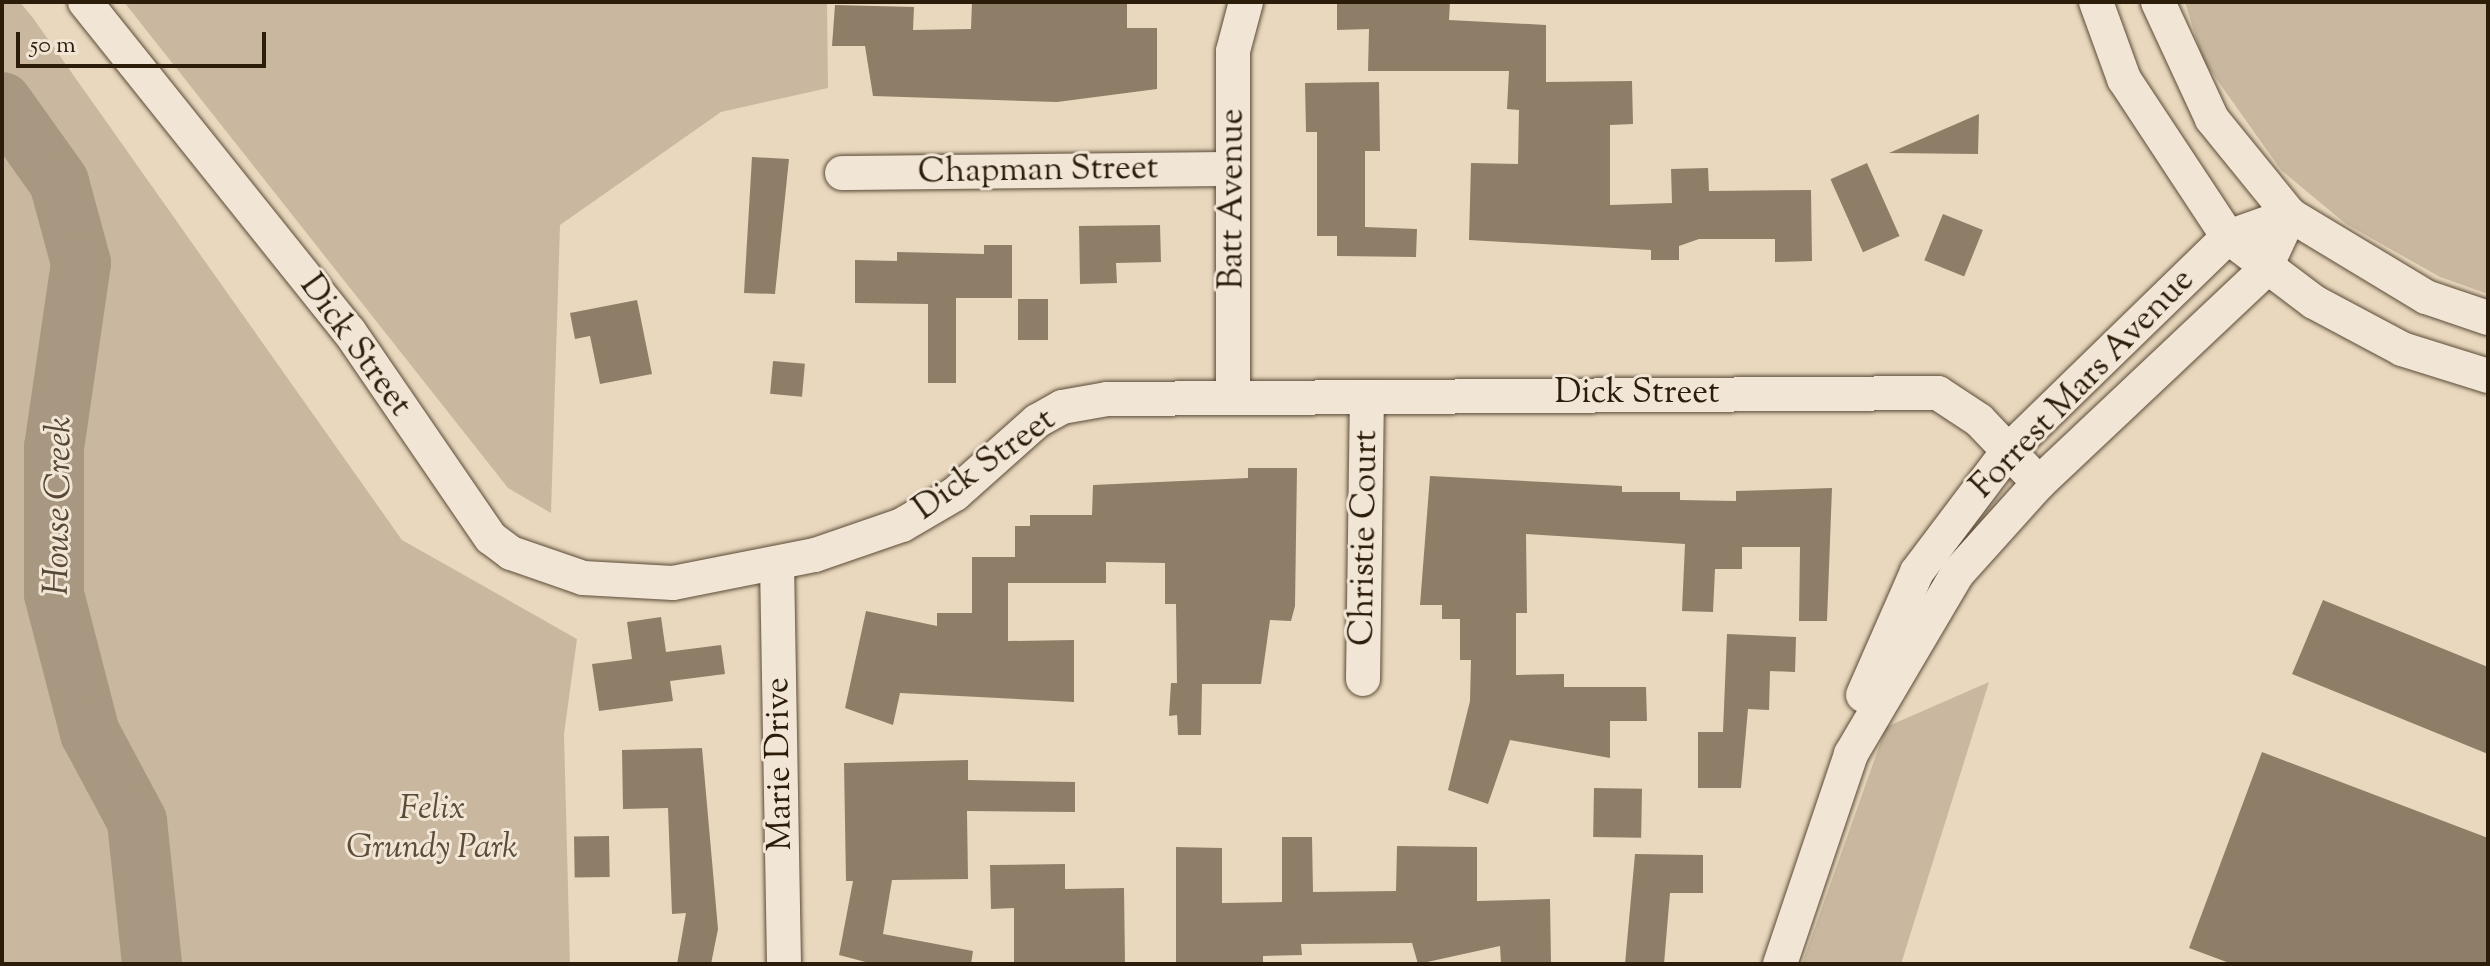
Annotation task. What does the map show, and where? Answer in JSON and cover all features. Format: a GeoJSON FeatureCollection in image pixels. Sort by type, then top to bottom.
{"type":"FeatureCollection","features":[{"type":"Feature","properties":{"kind":"street","name":"Dick Street"},"geometry":{"type":"LineString","coordinates":[[85,2],[349,331],[491,538],[511,553],[583,578],[673,583],[777,563],[902,525],[955,494],[1062,407],[1233,398],[1938,393],[2009,450],[2039,483]]}},
{"type":"Feature","properties":{"kind":"street","name":"Batt Avenue"},"geometry":{"type":"LineString","coordinates":[[1233,398],[1233,51],[1246,2]]}},
{"type":"Feature","properties":{"kind":"street"},"geometry":{"type":"LineString","coordinates":[[2096,2],[2124,79],[2228,237],[2264,271],[2402,349],[2488,376]]}},
{"type":"Feature","properties":{"kind":"street"},"geometry":{"type":"LineString","coordinates":[[2158,2],[2212,119],[2290,215],[2426,297],[2488,318]]}},
{"type":"Feature","properties":{"kind":"street","name":"Chapman Street"},"geometry":{"type":"LineString","coordinates":[[842,173],[1233,169]]}},
{"type":"Feature","properties":{"kind":"street"},"geometry":{"type":"LineString","coordinates":[[2228,237],[2290,215]]}},
{"type":"Feature","properties":{"kind":"street"},"geometry":{"type":"LineString","coordinates":[[2264,271],[2290,215]]}},
{"type":"Feature","properties":{"kind":"street","name":"Forrest Mars Avenue"},"geometry":{"type":"LineString","coordinates":[[1780,964],[1851,754],[1869,672],[1905,594],[2009,450],[2228,237]]}},
{"type":"Feature","properties":{"kind":"street","name":"Forrest Mars Avenue"},"geometry":{"type":"LineString","coordinates":[[1851,754],[1957,574],[2039,483],[2264,271]]}},
{"type":"Feature","properties":{"kind":"street","name":"Christie Court"},"geometry":{"type":"LineString","coordinates":[[1363,679],[1367,397]]}},
{"type":"Feature","properties":{"kind":"street","name":"Marie Drive"},"geometry":{"type":"LineString","coordinates":[[777,563],[784,964]]}},
{"type":"Feature","properties":{"kind":"green space","name":"Felix Grundy Park"},"geometry":{"type":"Polygon","coordinates":[[[2,2],[20,2],[33,18],[402,540],[577,639],[564,734],[570,964],[2,964],[2,2]]]}},
{"type":"Feature","properties":{"kind":"green space"},"geometry":{"type":"Polygon","coordinates":[[[124,2],[827,2],[828,88],[721,112],[560,225],[551,513],[508,488],[124,2]]]}},
{"type":"Feature","properties":{"kind":"green space"},"geometry":{"type":"Polygon","coordinates":[[[2185,2],[2488,2],[2488,294],[2440,277],[2346,224],[2281,170],[2203,60],[2185,2]]]}},
{"type":"Feature","properties":{"kind":"green space"},"geometry":{"type":"Polygon","coordinates":[[[1989,682],[1901,964],[1802,964],[1886,727],[1989,682]]]}},
{"type":"Feature","properties":{"kind":"building"},"geometry":{"type":"Polygon","coordinates":[[[972,2],[1127,2],[1127,28],[1157,28],[1157,89],[1057,102],[873,96],[865,46],[832,46],[835,5],[914,7],[913,30],[971,29],[972,2]]]}},
{"type":"Feature","properties":{"kind":"building"},"geometry":{"type":"Polygon","coordinates":[[[1337,2],[1450,2],[1449,20],[1546,25],[1546,82],[1632,81],[1633,124],[1610,125],[1610,205],[1672,203],[1671,169],[1708,168],[1709,191],[1811,190],[1812,261],[1775,262],[1775,239],[1699,239],[1679,246],[1679,260],[1651,260],[1651,250],[1469,240],[1471,163],[1518,164],[1519,110],[1507,109],[1509,71],[1368,71],[1369,29],[1337,30],[1337,2]]]}},
{"type":"Feature","properties":{"kind":"building"},"geometry":{"type":"Polygon","coordinates":[[[1379,82],[1380,151],[1365,151],[1365,227],[1417,229],[1416,257],[1337,256],[1337,236],[1317,236],[1317,132],[1306,132],[1305,83],[1379,82]]]}},
{"type":"Feature","properties":{"kind":"building"},"geometry":{"type":"Polygon","coordinates":[[[1979,114],[1978,154],[1889,153],[1979,114]]]}},
{"type":"Feature","properties":{"kind":"building"},"geometry":{"type":"Polygon","coordinates":[[[752,157],[789,159],[775,294],[744,293],[752,157]]]}},
{"type":"Feature","properties":{"kind":"building"},"geometry":{"type":"Polygon","coordinates":[[[1867,163],[1900,236],[1863,252],[1830,179],[1867,163]]]}},
{"type":"Feature","properties":{"kind":"building"},"geometry":{"type":"Polygon","coordinates":[[[1943,214],[1983,230],[1964,276],[1924,260],[1943,214]]]}},
{"type":"Feature","properties":{"kind":"building"},"geometry":{"type":"Polygon","coordinates":[[[1160,225],[1161,262],[1116,263],[1117,283],[1080,284],[1079,226],[1160,225]]]}},
{"type":"Feature","properties":{"kind":"building"},"geometry":{"type":"Polygon","coordinates":[[[984,245],[1012,245],[1012,298],[956,298],[956,383],[928,383],[928,304],[855,303],[855,260],[897,261],[897,252],[984,254],[984,245]]]}},
{"type":"Feature","properties":{"kind":"building"},"geometry":{"type":"Polygon","coordinates":[[[1018,299],[1048,299],[1048,340],[1018,340],[1018,299]]]}},
{"type":"Feature","properties":{"kind":"building"},"geometry":{"type":"Polygon","coordinates":[[[637,300],[652,374],[600,384],[590,336],[575,339],[570,313],[637,300]]]}},
{"type":"Feature","properties":{"kind":"building"},"geometry":{"type":"Polygon","coordinates":[[[773,361],[805,364],[802,397],[770,394],[773,361]]]}},
{"type":"Feature","properties":{"kind":"building"},"geometry":{"type":"Polygon","coordinates":[[[1248,468],[1297,468],[1295,606],[1291,621],[1270,620],[1261,684],[1202,684],[1201,735],[1178,735],[1177,715],[1169,716],[1171,683],[1177,683],[1176,604],[1165,604],[1165,563],[1106,562],[1106,583],[1008,583],[1008,641],[1074,640],[1074,702],[900,693],[893,725],[845,708],[866,611],[937,626],[937,613],[972,613],[972,557],[1015,557],[1015,526],[1030,526],[1030,515],[1092,515],[1093,485],[1248,478],[1248,468]]]}},
{"type":"Feature","properties":{"kind":"building"},"geometry":{"type":"Polygon","coordinates":[[[1430,476],[1622,486],[1622,492],[1680,492],[1680,500],[1736,501],[1736,491],[1832,488],[1827,621],[1799,621],[1800,547],[1742,547],[1742,569],[1715,569],[1713,612],[1682,611],[1685,544],[1526,534],[1527,613],[1516,613],[1516,675],[1564,674],[1564,687],[1646,687],[1647,721],[1610,721],[1610,758],[1510,740],[1488,804],[1448,790],[1470,701],[1471,660],[1460,660],[1460,619],[1442,619],[1442,605],[1420,605],[1430,476]]]}},
{"type":"Feature","properties":{"kind":"building"},"geometry":{"type":"Polygon","coordinates":[[[2323,600],[2488,667],[2488,754],[2292,674],[2323,600]]]}},
{"type":"Feature","properties":{"kind":"building"},"geometry":{"type":"Polygon","coordinates":[[[661,617],[666,652],[721,645],[725,674],[670,681],[673,701],[599,711],[592,664],[632,659],[627,622],[661,617]]]}},
{"type":"Feature","properties":{"kind":"building"},"geometry":{"type":"Polygon","coordinates":[[[1727,634],[1796,637],[1795,672],[1770,671],[1769,710],[1748,709],[1741,788],[1698,788],[1698,732],[1723,732],[1727,634]]]}},
{"type":"Feature","properties":{"kind":"building"},"geometry":{"type":"Polygon","coordinates":[[[702,748],[718,929],[711,964],[677,964],[686,913],[672,914],[668,808],[623,809],[622,750],[702,748]]]}},
{"type":"Feature","properties":{"kind":"building"},"geometry":{"type":"Polygon","coordinates":[[[2262,752],[2488,838],[2488,964],[2232,964],[2189,948],[2262,752]]]}},
{"type":"Feature","properties":{"kind":"building"},"geometry":{"type":"Polygon","coordinates":[[[968,760],[968,780],[1075,782],[1075,812],[967,811],[968,879],[892,880],[883,934],[973,951],[971,964],[873,964],[839,955],[853,881],[846,881],[844,763],[968,760]]]}},
{"type":"Feature","properties":{"kind":"building"},"geometry":{"type":"Polygon","coordinates":[[[1594,788],[1642,789],[1641,838],[1593,837],[1594,788]]]}},
{"type":"Feature","properties":{"kind":"building"},"geometry":{"type":"Polygon","coordinates":[[[609,836],[610,877],[575,878],[574,837],[609,836]]]}},
{"type":"Feature","properties":{"kind":"building"},"geometry":{"type":"Polygon","coordinates":[[[1282,837],[1312,837],[1313,892],[1396,891],[1397,846],[1477,847],[1477,901],[1550,899],[1551,964],[1501,964],[1500,946],[1418,964],[1412,943],[1301,944],[1302,955],[1263,956],[1263,964],[1176,964],[1176,847],[1222,848],[1222,903],[1282,902],[1282,837]]]}},
{"type":"Feature","properties":{"kind":"building"},"geometry":{"type":"Polygon","coordinates":[[[1635,854],[1703,855],[1703,893],[1670,893],[1664,964],[1625,964],[1635,854]]]}},
{"type":"Feature","properties":{"kind":"building"},"geometry":{"type":"Polygon","coordinates":[[[1065,864],[1065,889],[1124,888],[1125,964],[1014,964],[1014,908],[991,909],[990,865],[1065,864]]]}},
{"type":"Feature","properties":{"kind":"waterway","name":"House Creek"},"geometry":{"type":"LineString","coordinates":[[2,102],[59,182],[81,263],[54,447],[54,594],[90,733],[137,821],[152,964]]}}]}
